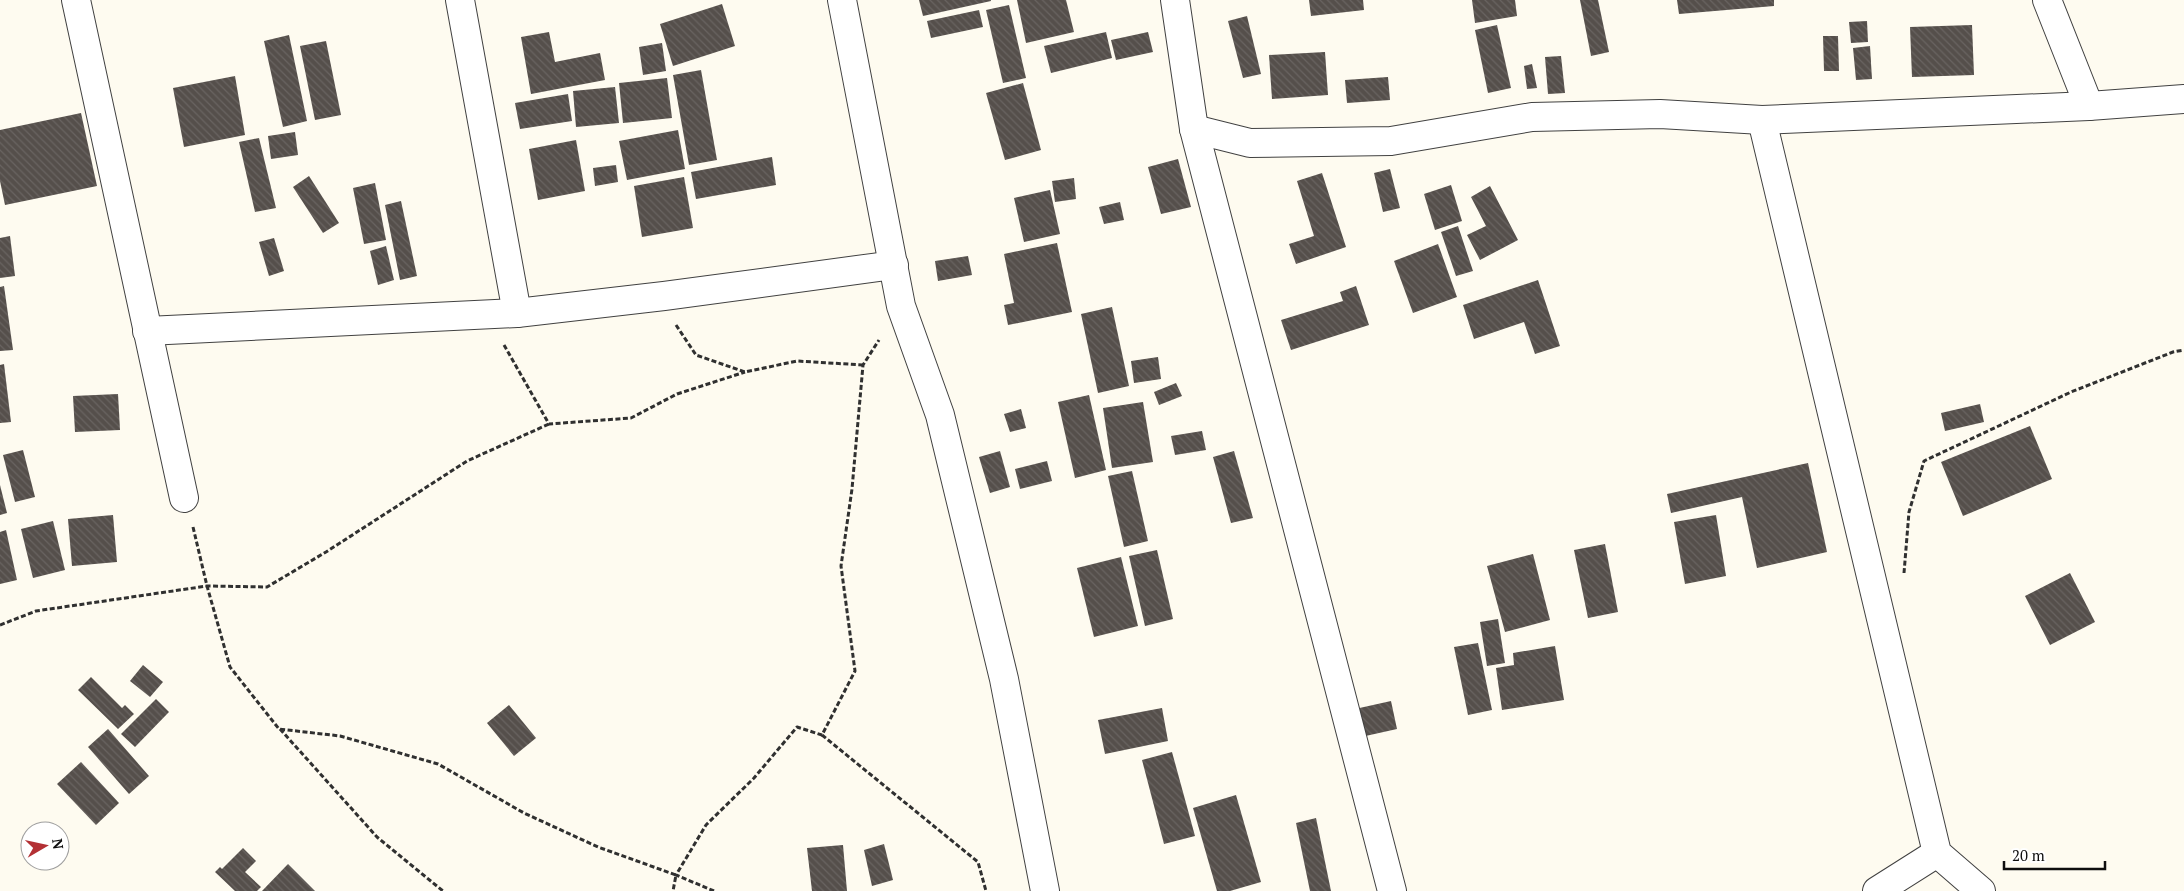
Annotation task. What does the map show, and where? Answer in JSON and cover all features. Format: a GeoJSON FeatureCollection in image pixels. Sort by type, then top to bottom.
{"type":"FeatureCollection","features":[{"type":"Feature","properties":{"kind":"street"},"geometry":{"type":"LineString","coordinates":[[76,0],[184,498]]}},
{"type":"Feature","properties":{"kind":"street"},"geometry":{"type":"LineString","coordinates":[[460,0],[517,312]]}},
{"type":"Feature","properties":{"kind":"street"},"geometry":{"type":"LineString","coordinates":[[842,0],[901,306],[940,415],[1004,679],[1045,891]]}},
{"type":"Feature","properties":{"kind":"street"},"geometry":{"type":"LineString","coordinates":[[1175,0],[1194,129],[1392,891]]}},
{"type":"Feature","properties":{"kind":"street"},"geometry":{"type":"LineString","coordinates":[[2047,0],[2089,106]]}},
{"type":"Feature","properties":{"kind":"street"},"geometry":{"type":"LineString","coordinates":[[1194,129],[1250,143],[1391,141],[1532,117],[1660,114],[1762,120],[2089,106],[2184,99]]}},
{"type":"Feature","properties":{"kind":"street"},"geometry":{"type":"LineString","coordinates":[[1762,120],[1937,853],[1981,891]]}},
{"type":"Feature","properties":{"kind":"street"},"geometry":{"type":"LineString","coordinates":[[147,331],[487,315],[664,296],[894,265]]}},
{"type":"Feature","properties":{"kind":"street"},"geometry":{"type":"LineString","coordinates":[[1877,891],[1937,853]]}},
{"type":"Feature","properties":{"kind":"path"},"geometry":{"type":"LineString","coordinates":[[664,296],[669,314],[696,355],[745,372]]}},
{"type":"Feature","properties":{"kind":"path"},"geometry":{"type":"LineString","coordinates":[[822,735],[855,671],[841,566],[852,489],[863,365],[901,306]]}},
{"type":"Feature","properties":{"kind":"path"},"geometry":{"type":"LineString","coordinates":[[487,315],[549,424]]}},
{"type":"Feature","properties":{"kind":"path"},"geometry":{"type":"LineString","coordinates":[[1903,580],[1909,512],[1924,461],[2071,392],[2173,352],[2184,350]]}},
{"type":"Feature","properties":{"kind":"path"},"geometry":{"type":"LineString","coordinates":[[0,625],[36,611],[207,586],[267,587],[326,552],[467,461],[549,424],[631,418],[677,394],[745,372],[797,361],[863,365]]}},
{"type":"Feature","properties":{"kind":"path"},"geometry":{"type":"LineString","coordinates":[[184,498],[230,667],[279,729],[376,837],[443,891]]}},
{"type":"Feature","properties":{"kind":"path"},"geometry":{"type":"LineString","coordinates":[[673,891],[676,875],[706,825],[754,778],[797,727],[822,735],[978,862],[986,891]]}},
{"type":"Feature","properties":{"kind":"path"},"geometry":{"type":"LineString","coordinates":[[279,729],[340,736],[438,764],[524,813],[598,847],[714,891]]}},
{"type":"Feature","properties":{"kind":"building"},"geometry":{"type":"Polygon","coordinates":[[[919,0],[991,0],[991,1],[923,16],[919,0]]]}},
{"type":"Feature","properties":{"kind":"building"},"geometry":{"type":"Polygon","coordinates":[[[1017,0],[1066,0],[1074,32],[1026,43],[1017,0]]]}},
{"type":"Feature","properties":{"kind":"building"},"geometry":{"type":"Polygon","coordinates":[[[1309,0],[1363,0],[1364,10],[1311,16],[1309,0]]]}},
{"type":"Feature","properties":{"kind":"building"},"geometry":{"type":"Polygon","coordinates":[[[1472,0],[1515,0],[1517,16],[1475,23],[1472,0]]]}},
{"type":"Feature","properties":{"kind":"building"},"geometry":{"type":"Polygon","coordinates":[[[1580,0],[1598,0],[1609,52],[1591,56],[1580,0]]]}},
{"type":"Feature","properties":{"kind":"building"},"geometry":{"type":"Polygon","coordinates":[[[1677,0],[1774,0],[1774,6],[1679,14],[1677,0]]]}},
{"type":"Feature","properties":{"kind":"building"},"geometry":{"type":"Polygon","coordinates":[[[722,4],[735,46],[673,66],[660,24],[722,4]]]}},
{"type":"Feature","properties":{"kind":"building"},"geometry":{"type":"Polygon","coordinates":[[[1009,5],[1026,78],[1003,83],[986,10],[1009,5]]]}},
{"type":"Feature","properties":{"kind":"building"},"geometry":{"type":"Polygon","coordinates":[[[979,10],[983,27],[931,38],[927,21],[979,10]]]}},
{"type":"Feature","properties":{"kind":"building"},"geometry":{"type":"Polygon","coordinates":[[[1247,16],[1261,74],[1243,78],[1228,21],[1247,16]]]}},
{"type":"Feature","properties":{"kind":"building"},"geometry":{"type":"Polygon","coordinates":[[[1867,21],[1868,42],[1851,43],[1849,22],[1867,21]]]}},
{"type":"Feature","properties":{"kind":"building"},"geometry":{"type":"Polygon","coordinates":[[[1497,25],[1511,88],[1488,93],[1475,30],[1497,25]]]}},
{"type":"Feature","properties":{"kind":"building"},"geometry":{"type":"Polygon","coordinates":[[[1972,25],[1974,75],[1912,77],[1910,27],[1972,25]]]}},
{"type":"Feature","properties":{"kind":"building"},"geometry":{"type":"Polygon","coordinates":[[[549,32],[555,62],[600,53],[605,80],[531,94],[521,37],[549,32]]]}},
{"type":"Feature","properties":{"kind":"building"},"geometry":{"type":"Polygon","coordinates":[[[1106,32],[1112,58],[1051,73],[1044,46],[1106,32]]]}},
{"type":"Feature","properties":{"kind":"building"},"geometry":{"type":"Polygon","coordinates":[[[1148,32],[1153,52],[1116,60],[1111,40],[1148,32]]]}},
{"type":"Feature","properties":{"kind":"building"},"geometry":{"type":"Polygon","coordinates":[[[289,35],[307,121],[283,127],[264,41],[289,35]]]}},
{"type":"Feature","properties":{"kind":"building"},"geometry":{"type":"Polygon","coordinates":[[[1823,36],[1838,36],[1839,71],[1824,71],[1823,36]]]}},
{"type":"Feature","properties":{"kind":"building"},"geometry":{"type":"Polygon","coordinates":[[[326,41],[341,115],[315,120],[300,46],[326,41]]]}},
{"type":"Feature","properties":{"kind":"building"},"geometry":{"type":"Polygon","coordinates":[[[662,43],[666,71],[643,75],[639,47],[662,43]]]}},
{"type":"Feature","properties":{"kind":"building"},"geometry":{"type":"Polygon","coordinates":[[[1870,46],[1872,79],[1856,80],[1853,48],[1870,46]]]}},
{"type":"Feature","properties":{"kind":"building"},"geometry":{"type":"Polygon","coordinates":[[[1325,52],[1328,95],[1272,99],[1269,55],[1325,52]]]}},
{"type":"Feature","properties":{"kind":"building"},"geometry":{"type":"Polygon","coordinates":[[[1561,56],[1565,93],[1548,94],[1545,57],[1561,56]]]}},
{"type":"Feature","properties":{"kind":"building"},"geometry":{"type":"Polygon","coordinates":[[[1532,64],[1537,88],[1527,89],[1524,66],[1532,64]]]}},
{"type":"Feature","properties":{"kind":"building"},"geometry":{"type":"Polygon","coordinates":[[[701,70],[717,160],[689,165],[673,75],[701,70]]]}},
{"type":"Feature","properties":{"kind":"building"},"geometry":{"type":"Polygon","coordinates":[[[235,76],[245,135],[184,147],[173,88],[235,76]]]}},
{"type":"Feature","properties":{"kind":"building"},"geometry":{"type":"Polygon","coordinates":[[[1388,77],[1390,100],[1347,103],[1345,80],[1388,77]]]}},
{"type":"Feature","properties":{"kind":"building"},"geometry":{"type":"Polygon","coordinates":[[[667,78],[672,118],[623,123],[619,83],[667,78]]]}},
{"type":"Feature","properties":{"kind":"building"},"geometry":{"type":"Polygon","coordinates":[[[1023,83],[1041,150],[1005,160],[986,93],[1023,83]]]}},
{"type":"Feature","properties":{"kind":"building"},"geometry":{"type":"Polygon","coordinates":[[[615,87],[619,123],[576,127],[573,91],[615,87]]]}},
{"type":"Feature","properties":{"kind":"building"},"geometry":{"type":"Polygon","coordinates":[[[568,94],[572,121],[520,129],[515,103],[568,94]]]}},
{"type":"Feature","properties":{"kind":"building"},"geometry":{"type":"Polygon","coordinates":[[[81,113],[97,186],[5,205],[0,181],[0,130],[81,113]]]}},
{"type":"Feature","properties":{"kind":"building"},"geometry":{"type":"Polygon","coordinates":[[[678,130],[685,169],[627,180],[619,141],[678,130]]]}},
{"type":"Feature","properties":{"kind":"building"},"geometry":{"type":"Polygon","coordinates":[[[295,132],[298,155],[271,159],[268,136],[295,132]]]}},
{"type":"Feature","properties":{"kind":"building"},"geometry":{"type":"Polygon","coordinates":[[[259,138],[276,208],[255,212],[239,142],[259,138]]]}},
{"type":"Feature","properties":{"kind":"building"},"geometry":{"type":"Polygon","coordinates":[[[576,140],[585,191],[538,200],[529,149],[576,140]]]}},
{"type":"Feature","properties":{"kind":"building"},"geometry":{"type":"Polygon","coordinates":[[[772,157],[776,185],[696,199],[691,172],[772,157]]]}},
{"type":"Feature","properties":{"kind":"building"},"geometry":{"type":"Polygon","coordinates":[[[1178,159],[1191,207],[1161,214],[1148,167],[1178,159]]]}},
{"type":"Feature","properties":{"kind":"building"},"geometry":{"type":"Polygon","coordinates":[[[616,165],[618,182],[595,186],[593,168],[616,165]]]}},
{"type":"Feature","properties":{"kind":"building"},"geometry":{"type":"Polygon","coordinates":[[[1390,169],[1400,208],[1383,212],[1374,173],[1390,169]]]}},
{"type":"Feature","properties":{"kind":"building"},"geometry":{"type":"Polygon","coordinates":[[[1322,173],[1346,247],[1296,264],[1289,244],[1314,236],[1297,181],[1322,173]]]}},
{"type":"Feature","properties":{"kind":"building"},"geometry":{"type":"Polygon","coordinates":[[[309,176],[339,223],[323,233],[293,187],[309,176]]]}},
{"type":"Feature","properties":{"kind":"building"},"geometry":{"type":"Polygon","coordinates":[[[684,177],[693,228],[642,237],[634,186],[684,177]]]}},
{"type":"Feature","properties":{"kind":"building"},"geometry":{"type":"Polygon","coordinates":[[[1074,178],[1076,199],[1055,202],[1052,181],[1074,178]]]}},
{"type":"Feature","properties":{"kind":"building"},"geometry":{"type":"Polygon","coordinates":[[[375,183],[386,240],[364,244],[353,188],[375,183]]]}},
{"type":"Feature","properties":{"kind":"building"},"geometry":{"type":"Polygon","coordinates":[[[1451,185],[1462,221],[1435,230],[1424,194],[1451,185]]]}},
{"type":"Feature","properties":{"kind":"building"},"geometry":{"type":"Polygon","coordinates":[[[1490,186],[1518,240],[1480,260],[1467,235],[1486,226],[1471,197],[1490,186]]]}},
{"type":"Feature","properties":{"kind":"building"},"geometry":{"type":"Polygon","coordinates":[[[1050,190],[1060,234],[1024,242],[1014,198],[1050,190]]]}},
{"type":"Feature","properties":{"kind":"building"},"geometry":{"type":"Polygon","coordinates":[[[401,201],[417,276],[400,280],[385,205],[401,201]]]}},
{"type":"Feature","properties":{"kind":"building"},"geometry":{"type":"Polygon","coordinates":[[[1120,202],[1124,220],[1104,224],[1099,207],[1120,202]]]}},
{"type":"Feature","properties":{"kind":"building"},"geometry":{"type":"Polygon","coordinates":[[[1458,226],[1473,271],[1456,276],[1441,232],[1458,226]]]}},
{"type":"Feature","properties":{"kind":"building"},"geometry":{"type":"Polygon","coordinates":[[[10,236],[15,276],[0,278],[0,238],[10,236]]]}},
{"type":"Feature","properties":{"kind":"building"},"geometry":{"type":"Polygon","coordinates":[[[274,238],[284,271],[269,276],[259,242],[274,238]]]}},
{"type":"Feature","properties":{"kind":"building"},"geometry":{"type":"Polygon","coordinates":[[[1057,243],[1072,312],[1008,325],[1004,305],[1014,303],[1004,254],[1057,243]]]}},
{"type":"Feature","properties":{"kind":"building"},"geometry":{"type":"Polygon","coordinates":[[[1438,244],[1457,297],[1413,313],[1394,261],[1438,244]]]}},
{"type":"Feature","properties":{"kind":"building"},"geometry":{"type":"Polygon","coordinates":[[[386,246],[394,280],[378,285],[370,251],[386,246]]]}},
{"type":"Feature","properties":{"kind":"building"},"geometry":{"type":"Polygon","coordinates":[[[968,256],[972,275],[938,281],[935,261],[968,256]]]}},
{"type":"Feature","properties":{"kind":"building"},"geometry":{"type":"Polygon","coordinates":[[[1538,280],[1560,346],[1535,354],[1524,322],[1474,339],[1463,305],[1538,280]]]}},
{"type":"Feature","properties":{"kind":"building"},"geometry":{"type":"Polygon","coordinates":[[[4,286],[13,350],[0,351],[0,287],[4,286]]]}},
{"type":"Feature","properties":{"kind":"building"},"geometry":{"type":"Polygon","coordinates":[[[1356,286],[1369,325],[1291,350],[1281,320],[1343,301],[1340,292],[1356,286]]]}},
{"type":"Feature","properties":{"kind":"building"},"geometry":{"type":"Polygon","coordinates":[[[1112,307],[1129,386],[1098,393],[1081,314],[1112,307]]]}},
{"type":"Feature","properties":{"kind":"building"},"geometry":{"type":"Polygon","coordinates":[[[1158,357],[1161,379],[1134,383],[1131,361],[1158,357]]]}},
{"type":"Feature","properties":{"kind":"building"},"geometry":{"type":"Polygon","coordinates":[[[4,364],[11,422],[0,423],[0,365],[4,364]]]}},
{"type":"Feature","properties":{"kind":"building"},"geometry":{"type":"Polygon","coordinates":[[[1176,383],[1182,396],[1159,405],[1154,392],[1176,383]]]}},
{"type":"Feature","properties":{"kind":"building"},"geometry":{"type":"Polygon","coordinates":[[[118,394],[120,430],[75,432],[73,396],[118,394]]]}},
{"type":"Feature","properties":{"kind":"building"},"geometry":{"type":"Polygon","coordinates":[[[1089,395],[1106,470],[1075,478],[1058,402],[1089,395]]]}},
{"type":"Feature","properties":{"kind":"building"},"geometry":{"type":"Polygon","coordinates":[[[1143,402],[1153,462],[1112,468],[1103,408],[1143,402]]]}},
{"type":"Feature","properties":{"kind":"building"},"geometry":{"type":"Polygon","coordinates":[[[1980,404],[1984,422],[1945,431],[1941,413],[1980,404]]]}},
{"type":"Feature","properties":{"kind":"building"},"geometry":{"type":"Polygon","coordinates":[[[1021,409],[1026,428],[1010,432],[1004,414],[1021,409]]]}},
{"type":"Feature","properties":{"kind":"building"},"geometry":{"type":"Polygon","coordinates":[[[2030,426],[2052,479],[1963,516],[1941,462],[2030,426]]]}},
{"type":"Feature","properties":{"kind":"building"},"geometry":{"type":"Polygon","coordinates":[[[1202,431],[1206,450],[1175,455],[1171,436],[1202,431]]]}},
{"type":"Feature","properties":{"kind":"building"},"geometry":{"type":"Polygon","coordinates":[[[23,450],[35,497],[15,502],[3,455],[23,450]]]}},
{"type":"Feature","properties":{"kind":"building"},"geometry":{"type":"Polygon","coordinates":[[[1000,451],[1010,487],[990,493],[979,457],[1000,451]]]}},
{"type":"Feature","properties":{"kind":"building"},"geometry":{"type":"Polygon","coordinates":[[[1234,451],[1253,518],[1231,523],[1213,457],[1234,451]]]}},
{"type":"Feature","properties":{"kind":"building"},"geometry":{"type":"Polygon","coordinates":[[[1047,461],[1052,481],[1020,489],[1015,469],[1047,461]]]}},
{"type":"Feature","properties":{"kind":"building"},"geometry":{"type":"Polygon","coordinates":[[[1808,463],[1827,552],[1757,568],[1742,497],[1671,513],[1667,494],[1808,463]]]}},
{"type":"Feature","properties":{"kind":"building"},"geometry":{"type":"Polygon","coordinates":[[[1132,471],[1148,541],[1124,547],[1108,476],[1132,471]]]}},
{"type":"Feature","properties":{"kind":"building"},"geometry":{"type":"Polygon","coordinates":[[[0,485],[7,513],[0,515],[0,485]]]}},
{"type":"Feature","properties":{"kind":"building"},"geometry":{"type":"Polygon","coordinates":[[[113,515],[117,562],[72,566],[68,519],[113,515]]]}},
{"type":"Feature","properties":{"kind":"building"},"geometry":{"type":"Polygon","coordinates":[[[1716,515],[1726,576],[1685,584],[1674,522],[1716,515]]]}},
{"type":"Feature","properties":{"kind":"building"},"geometry":{"type":"Polygon","coordinates":[[[53,521],[65,570],[33,578],[21,529],[53,521]]]}},
{"type":"Feature","properties":{"kind":"building"},"geometry":{"type":"Polygon","coordinates":[[[6,530],[17,580],[0,584],[0,532],[6,530]]]}},
{"type":"Feature","properties":{"kind":"building"},"geometry":{"type":"Polygon","coordinates":[[[1605,544],[1618,612],[1588,618],[1574,550],[1605,544]]]}},
{"type":"Feature","properties":{"kind":"building"},"geometry":{"type":"Polygon","coordinates":[[[1157,550],[1173,619],[1145,626],[1129,556],[1157,550]]]}},
{"type":"Feature","properties":{"kind":"building"},"geometry":{"type":"Polygon","coordinates":[[[1533,554],[1550,620],[1505,632],[1487,566],[1533,554]]]}},
{"type":"Feature","properties":{"kind":"building"},"geometry":{"type":"Polygon","coordinates":[[[1121,557],[1138,626],[1094,637],[1077,568],[1121,557]]]}},
{"type":"Feature","properties":{"kind":"building"},"geometry":{"type":"Polygon","coordinates":[[[2070,573],[2095,622],[2050,645],[2025,596],[2070,573]]]}},
{"type":"Feature","properties":{"kind":"building"},"geometry":{"type":"Polygon","coordinates":[[[1498,619],[1505,663],[1487,666],[1480,622],[1498,619]]]}},
{"type":"Feature","properties":{"kind":"building"},"geometry":{"type":"Polygon","coordinates":[[[1478,643],[1492,710],[1468,715],[1454,647],[1478,643]]]}},
{"type":"Feature","properties":{"kind":"building"},"geometry":{"type":"Polygon","coordinates":[[[1555,646],[1564,700],[1502,710],[1496,668],[1514,665],[1513,653],[1555,646]]]}},
{"type":"Feature","properties":{"kind":"building"},"geometry":{"type":"Polygon","coordinates":[[[143,665],[163,682],[150,697],[130,681],[143,665]]]}},
{"type":"Feature","properties":{"kind":"building"},"geometry":{"type":"Polygon","coordinates":[[[91,677],[122,708],[125,705],[134,714],[118,729],[78,690],[91,677]]]}},
{"type":"Feature","properties":{"kind":"building"},"geometry":{"type":"Polygon","coordinates":[[[156,699],[169,712],[135,747],[121,734],[156,699]]]}},
{"type":"Feature","properties":{"kind":"building"},"geometry":{"type":"Polygon","coordinates":[[[1391,701],[1397,729],[1361,737],[1355,709],[1391,701]]]}},
{"type":"Feature","properties":{"kind":"building"},"geometry":{"type":"Polygon","coordinates":[[[509,705],[536,738],[514,756],[487,723],[509,705]]]}},
{"type":"Feature","properties":{"kind":"building"},"geometry":{"type":"Polygon","coordinates":[[[1162,708],[1168,741],[1105,754],[1098,720],[1162,708]]]}},
{"type":"Feature","properties":{"kind":"building"},"geometry":{"type":"Polygon","coordinates":[[[108,729],[149,776],[129,794],[88,747],[108,729]]]}},
{"type":"Feature","properties":{"kind":"building"},"geometry":{"type":"Polygon","coordinates":[[[1172,752],[1195,836],[1164,844],[1142,760],[1172,752]]]}},
{"type":"Feature","properties":{"kind":"building"},"geometry":{"type":"Polygon","coordinates":[[[81,762],[119,803],[96,825],[57,784],[81,762]]]}},
{"type":"Feature","properties":{"kind":"building"},"geometry":{"type":"Polygon","coordinates":[[[1236,795],[1261,882],[1230,891],[1217,891],[1193,808],[1236,795]]]}},
{"type":"Feature","properties":{"kind":"building"},"geometry":{"type":"Polygon","coordinates":[[[1316,818],[1331,891],[1310,891],[1296,823],[1316,818]]]}},
{"type":"Feature","properties":{"kind":"building"},"geometry":{"type":"Polygon","coordinates":[[[884,844],[893,880],[872,886],[864,850],[884,844]]]}},
{"type":"Feature","properties":{"kind":"building"},"geometry":{"type":"Polygon","coordinates":[[[843,845],[847,891],[812,891],[807,848],[843,845]]]}},
{"type":"Feature","properties":{"kind":"building"},"geometry":{"type":"Polygon","coordinates":[[[243,848],[256,861],[245,872],[261,887],[257,891],[235,891],[215,872],[220,867],[222,869],[243,848]]]}},
{"type":"Feature","properties":{"kind":"building"},"geometry":{"type":"Polygon","coordinates":[[[288,864],[315,891],[262,891],[288,864]]]}}]}
